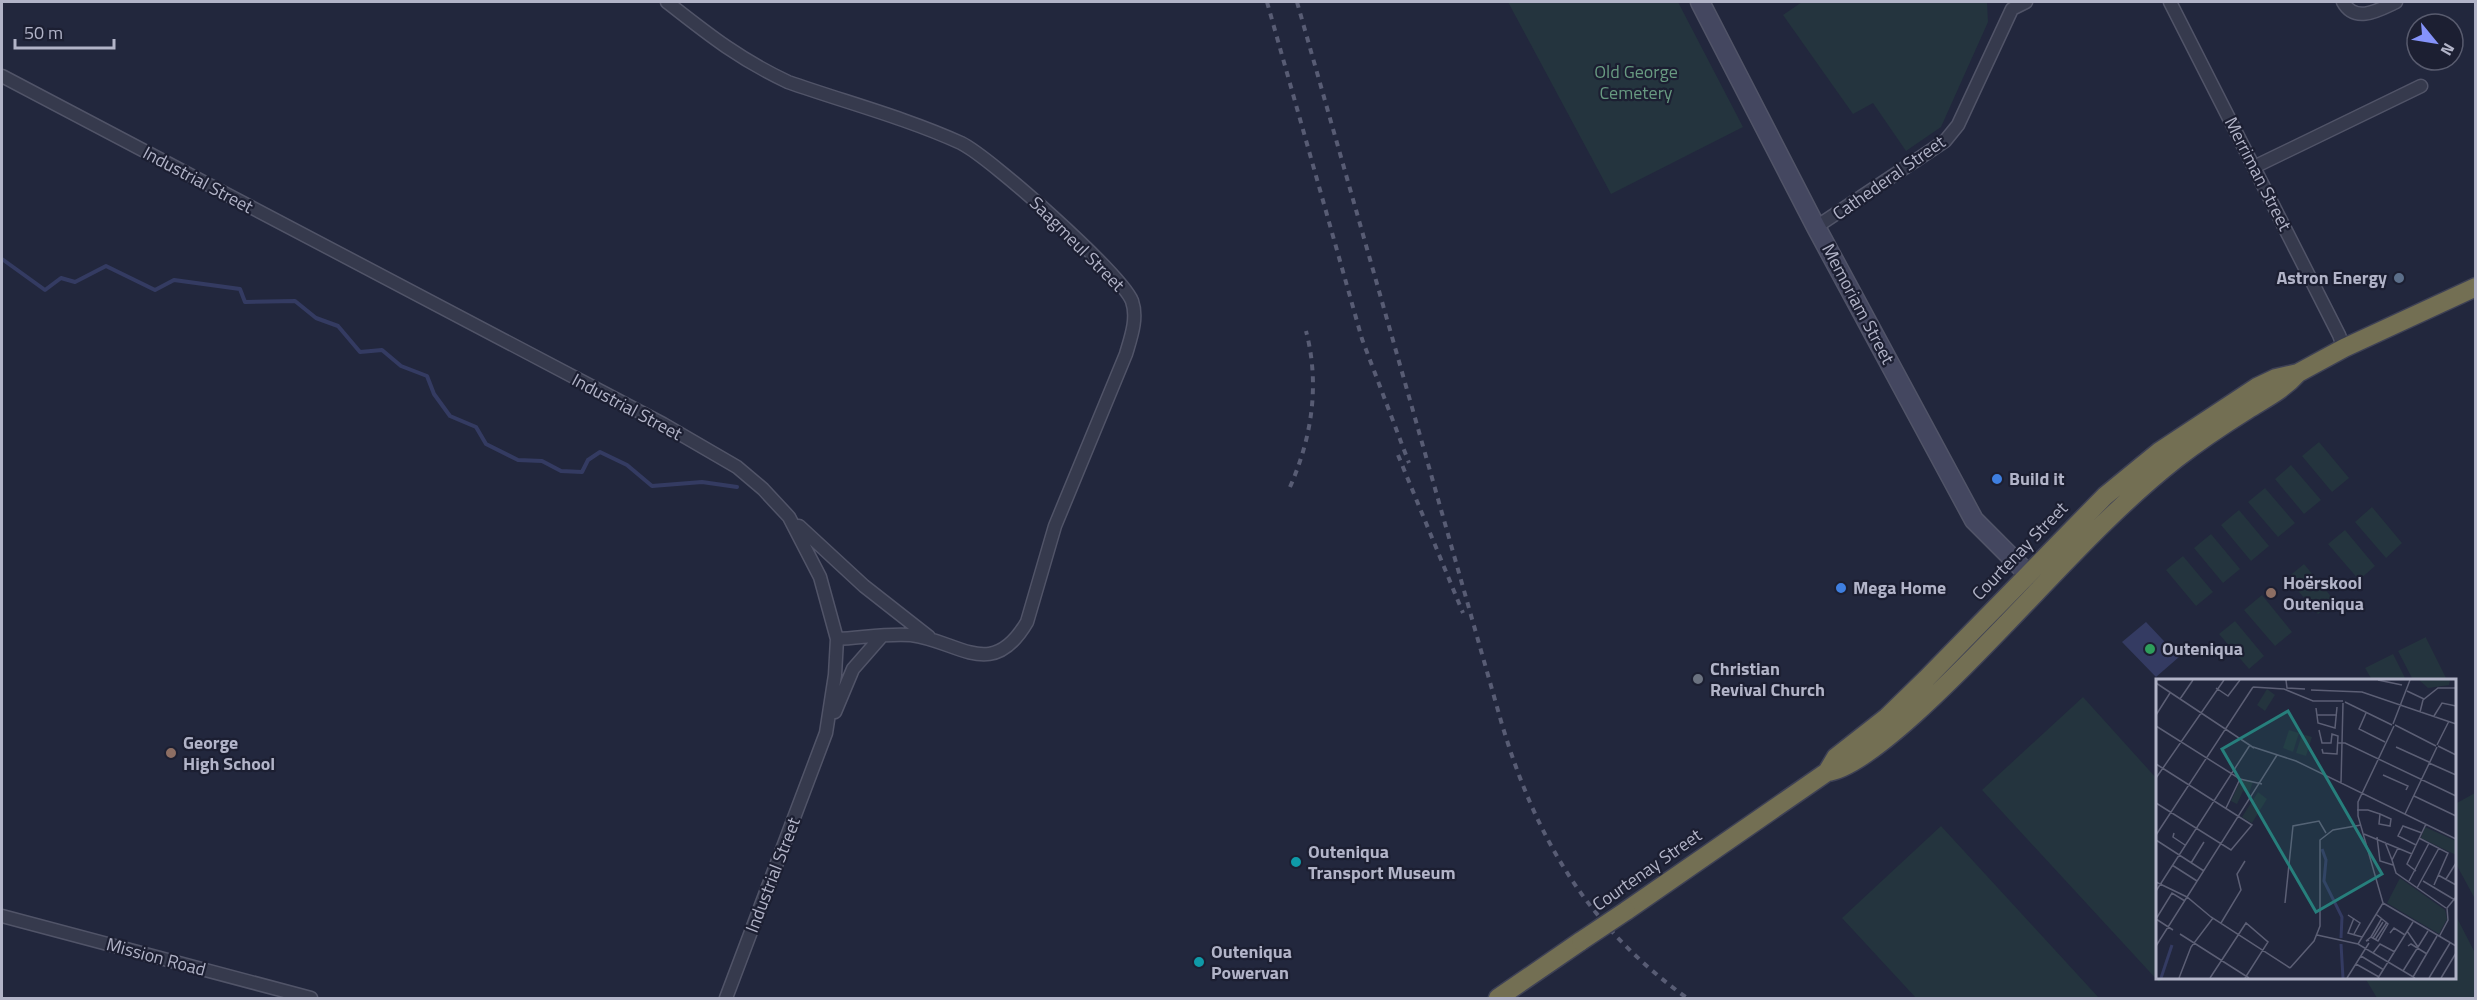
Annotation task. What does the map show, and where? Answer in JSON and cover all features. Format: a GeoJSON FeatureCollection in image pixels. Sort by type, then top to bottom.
{"type":"FeatureCollection","features":[{"type":"Feature","properties":{"kind":"highway","name":"Courtenay Street"},"geometry":{"type":"LineString","coordinates":[[1827,772],[1836,757],[1887,717],[1926,680],[2105,496],[2160,451],[2256,387],[2276,378],[2298,373],[2344,348],[2470,288]]}},
{"type":"Feature","properties":{"kind":"highway","name":"Courtenay Street"},"geometry":{"type":"LineString","coordinates":[[1498,999],[1827,772],[1854,761],[1921,708],[2042,588],[2120,505],[2218,429],[2286,387],[2298,373]]}},
{"type":"Feature","properties":{"kind":"street","name":"Saagmeul Street"},"geometry":{"type":"LineString","coordinates":[[668,2],[736,56],[788,82],[941,134],[974,150],[996,165],[1120,282],[1131,299],[1133,332],[1126,354],[1055,526],[1027,622],[1019,636],[1000,652],[980,655],[964,653],[911,635],[837,639]]}},
{"type":"Feature","properties":{"kind":"street","name":"Memoriam Street"},"geometry":{"type":"LineString","coordinates":[[1700,2],[1816,227],[1974,520],[2042,588]]}},
{"type":"Feature","properties":{"kind":"street","name":"Cathederal Street"},"geometry":{"type":"LineString","coordinates":[[1816,227],[1945,141],[1958,125],[2010,5],[2026,2]]}},
{"type":"Feature","properties":{"kind":"street","name":"Merriman Street"},"geometry":{"type":"LineString","coordinates":[[2170,2],[2339,334],[2344,348]]}},
{"type":"Feature","properties":{"kind":"street"},"geometry":{"type":"LineString","coordinates":[[2343,2],[2350,10],[2362,14],[2396,2]]}},
{"type":"Feature","properties":{"kind":"street","name":"Industrial Street"},"geometry":{"type":"LineString","coordinates":[[2,76],[663,424],[737,467],[763,489],[789,517],[820,578],[837,639],[835,675],[826,734],[726,999]]}},
{"type":"Feature","properties":{"kind":"street"},"geometry":{"type":"LineString","coordinates":[[2254,167],[2421,86]]}},
{"type":"Feature","properties":{"kind":"street"},"geometry":{"type":"LineString","coordinates":[[789,517],[864,586],[934,641]]}},
{"type":"Feature","properties":{"kind":"street"},"geometry":{"type":"LineString","coordinates":[[826,734],[853,669],[880,637]]}},
{"type":"Feature","properties":{"kind":"street","name":"Mission Road"},"geometry":{"type":"LineString","coordinates":[[2,916],[311,999]]}},
{"type":"Feature","properties":{"kind":"green space","name":"Old George Cemetery"},"geometry":{"type":"Polygon","coordinates":[[[1508,2],[1678,2],[1743,127],[1611,194],[1508,2]]]}},
{"type":"Feature","properties":{"kind":"green space"},"geometry":{"type":"Polygon","coordinates":[[[1802,2],[1987,2],[1988,22],[1941,127],[1906,151],[1873,103],[1853,114],[1783,15],[1802,2]]]}},
{"type":"Feature","properties":{"kind":"green space"},"geometry":{"type":"Polygon","coordinates":[[[2319,442],[2349,478],[2332,492],[2302,456],[2319,442]]]}},
{"type":"Feature","properties":{"kind":"green space"},"geometry":{"type":"Polygon","coordinates":[[[2291,465],[2321,500],[2304,514],[2275,479],[2291,465]]]}},
{"type":"Feature","properties":{"kind":"green space"},"geometry":{"type":"Polygon","coordinates":[[[2265,488],[2295,523],[2278,537],[2248,502],[2265,488]]]}},
{"type":"Feature","properties":{"kind":"green space"},"geometry":{"type":"Polygon","coordinates":[[[2372,507],[2402,543],[2386,558],[2355,522],[2372,507]]]}},
{"type":"Feature","properties":{"kind":"green space"},"geometry":{"type":"Polygon","coordinates":[[[2239,510],[2269,546],[2251,561],[2221,525],[2239,510]]]}},
{"type":"Feature","properties":{"kind":"green space"},"geometry":{"type":"Polygon","coordinates":[[[2345,530],[2375,566],[2359,580],[2328,544],[2345,530]]]}},
{"type":"Feature","properties":{"kind":"green space"},"geometry":{"type":"Polygon","coordinates":[[[2211,534],[2240,569],[2223,583],[2194,548],[2211,534]]]}},
{"type":"Feature","properties":{"kind":"green space"},"geometry":{"type":"Polygon","coordinates":[[[2183,556],[2213,592],[2196,606],[2166,570],[2183,556]]]}},
{"type":"Feature","properties":{"kind":"green space"},"geometry":{"type":"Polygon","coordinates":[[[2304,564],[2334,600],[2318,614],[2287,578],[2304,564]]]}},
{"type":"Feature","properties":{"kind":"green space"},"geometry":{"type":"Polygon","coordinates":[[[2262,595],[2292,632],[2275,646],[2244,610],[2262,595]]]}},
{"type":"Feature","properties":{"kind":"green space"},"geometry":{"type":"Polygon","coordinates":[[[2235,621],[2264,656],[2249,669],[2219,634],[2235,621]]]}},
{"type":"Feature","properties":{"kind":"green space"},"geometry":{"type":"Polygon","coordinates":[[[2426,637],[2447,679],[2412,679],[2398,651],[2426,637]]]}},
{"type":"Feature","properties":{"kind":"green space"},"geometry":{"type":"Polygon","coordinates":[[[2393,654],[2406,679],[2371,679],[2365,668],[2393,654]]]}},
{"type":"Feature","properties":{"kind":"green space"},"geometry":{"type":"Polygon","coordinates":[[[2083,697],[2156,778],[2156,979],[1982,790],[2083,697]]]}},
{"type":"Feature","properties":{"kind":"green space"},"geometry":{"type":"Polygon","coordinates":[[[2475,793],[2475,899],[2456,864],[2456,803],[2475,793]]]}},
{"type":"Feature","properties":{"kind":"green space"},"geometry":{"type":"Polygon","coordinates":[[[1941,826],[2099,998],[1916,998],[1842,918],[1941,826]]]}},
{"type":"Feature","properties":{"kind":"green space"},"geometry":{"type":"Polygon","coordinates":[[[2456,916],[2475,953],[2475,997],[2377,998],[2366,979],[2456,979],[2456,916]]]}},
{"type":"Feature","properties":{"kind":"water","name":"Outeniqua"},"geometry":{"type":"Polygon","coordinates":[[[2146,622],[2179,657],[2156,677],[2122,642],[2146,622]]]}},
{"type":"Feature","properties":{"kind":"waterway"},"geometry":{"type":"LineString","coordinates":[[2,259],[45,290],[61,278],[75,282],[106,266],[155,290],[174,280],[240,289],[245,302],[295,301],[316,318],[338,326],[360,352],[382,350],[401,366],[427,376],[434,394],[450,416],[476,427],[486,444],[518,460],[542,461],[561,471],[582,472],[588,460],[600,452],[627,465],[652,486],[702,482],[737,487]]}},
{"type":"Feature","properties":{"kind":"railway"},"geometry":{"type":"LineString","coordinates":[[1267,2],[1362,339],[1409,463]]}},
{"type":"Feature","properties":{"kind":"railway"},"geometry":{"type":"LineString","coordinates":[[1297,2],[1501,721],[1530,803],[1548,841],[1569,876],[1593,909],[1621,941],[1687,998]]}},
{"type":"Feature","properties":{"kind":"railway"},"geometry":{"type":"LineString","coordinates":[[1290,487],[1304,449],[1312,410],[1312,371],[1306,331]]}},
{"type":"Feature","properties":{"kind":"railway"},"geometry":{"type":"LineString","coordinates":[[1398,455],[1463,613]]}},
{"type":"Feature","properties":{"kind":"place","name":"Astron Energy"},"geometry":{"type":"Point","coordinates":[2399,278]}},
{"type":"Feature","properties":{"kind":"place","name":"Build it"},"geometry":{"type":"Point","coordinates":[1997,479]}},
{"type":"Feature","properties":{"kind":"place","name":"Mega Home"},"geometry":{"type":"Point","coordinates":[1841,588]}},
{"type":"Feature","properties":{"kind":"place","name":"Hoërskool Outeniqua"},"geometry":{"type":"Point","coordinates":[2271,593]}},
{"type":"Feature","properties":{"kind":"place","name":"Outeniqua"},"geometry":{"type":"Point","coordinates":[2150,649]}},
{"type":"Feature","properties":{"kind":"place","name":"Christian Revival Church"},"geometry":{"type":"Point","coordinates":[1698,679]}},
{"type":"Feature","properties":{"kind":"place","name":"George High School"},"geometry":{"type":"Point","coordinates":[171,753]}},
{"type":"Feature","properties":{"kind":"place","name":"Outeniqua Transport Museum"},"geometry":{"type":"Point","coordinates":[1296,862]}},
{"type":"Feature","properties":{"kind":"place","name":"Outeniqua Powervan"},"geometry":{"type":"Point","coordinates":[1199,962]}}]}
